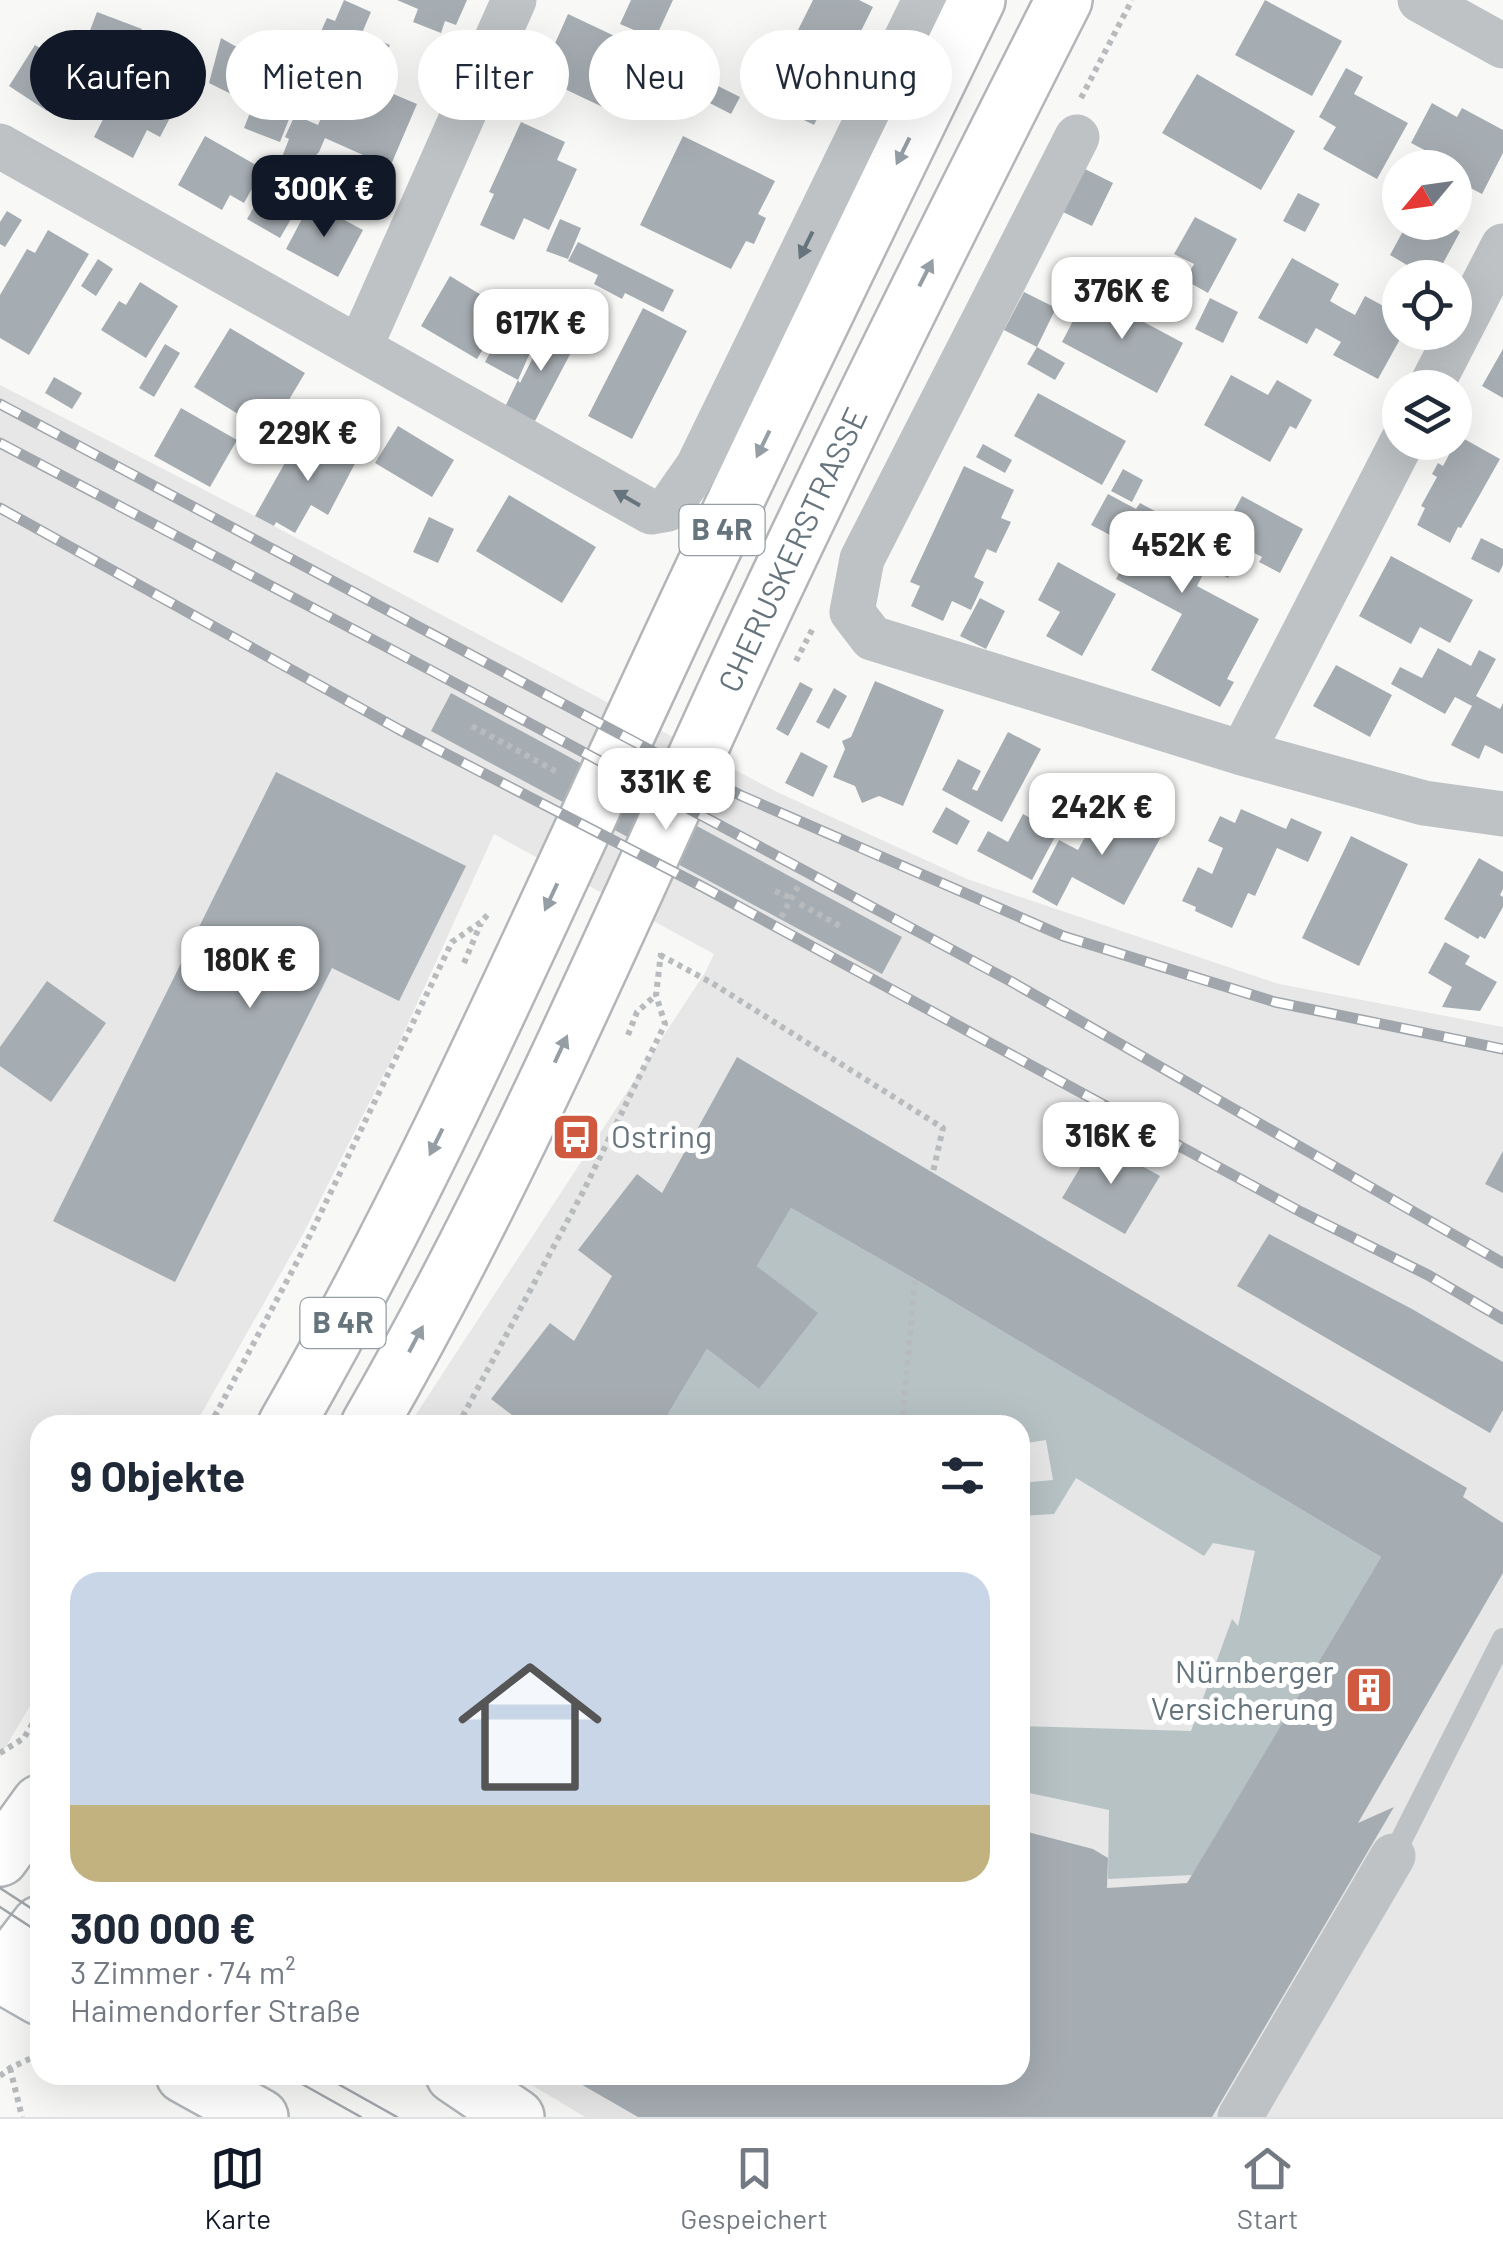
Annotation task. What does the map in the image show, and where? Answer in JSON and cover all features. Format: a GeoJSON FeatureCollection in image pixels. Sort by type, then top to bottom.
{"type":"FeatureCollection","features":[{"type":"Feature","properties":{"kind":"main road","name":"B 4R"},"geometry":{"type":"LineString","coordinates":[[291,1415],[444,1126],[699,577],[976,0]]}},
{"type":"Feature","properties":{"kind":"main road","name":"CHERUSKERSTRASSE"},"geometry":{"type":"LineString","coordinates":[[374,1415],[499,1180],[818,494],[1064,0]]}},
{"type":"Feature","properties":{"kind":"main road"},"geometry":{"type":"LineString","coordinates":[[30,1937],[0,1975],[30,1992]]}},
{"type":"Feature","properties":{"kind":"main road"},"geometry":{"type":"LineString","coordinates":[[202,2085],[260,2117]]}},
{"type":"Feature","properties":{"kind":"main road"},"geometry":{"type":"LineString","coordinates":[[469,2085],[516,2117]]}},
{"type":"Feature","properties":{"kind":"street"},"geometry":{"type":"LineString","coordinates":[[360,347],[514,0]]}},
{"type":"Feature","properties":{"kind":"street"},"geometry":{"type":"LineString","coordinates":[[0,146],[651,512],[668,510],[698,466],[925,0]]}},
{"type":"Feature","properties":{"kind":"street"},"geometry":{"type":"LineString","coordinates":[[1420,0],[1503,46]]}},
{"type":"Feature","properties":{"kind":"street"},"geometry":{"type":"LineString","coordinates":[[1077,138],[862,559],[852,612],[872,638],[1242,753],[1424,803],[1503,814]]}},
{"type":"Feature","properties":{"kind":"street"},"geometry":{"type":"LineString","coordinates":[[1439,370],[1503,246]]}},
{"type":"Feature","properties":{"kind":"street"},"geometry":{"type":"LineString","coordinates":[[1242,753],[1393,460]]}},
{"type":"Feature","properties":{"kind":"street"},"geometry":{"type":"LineString","coordinates":[[1240,2117],[1393,1856]]}},
{"type":"Feature","properties":{"kind":"lane"},"geometry":{"type":"LineString","coordinates":[[1393,1856],[1503,1639]]}},
{"type":"Feature","properties":{"kind":"path"},"geometry":{"type":"LineString","coordinates":[[1077,138],[1075,110],[1132,0]]}},
{"type":"Feature","properties":{"kind":"path"},"geometry":{"type":"LineString","coordinates":[[796,662],[821,612]]}},
{"type":"Feature","properties":{"kind":"path"},"geometry":{"type":"LineString","coordinates":[[472,726],[572,780]]}},
{"type":"Feature","properties":{"kind":"path"},"geometry":{"type":"LineString","coordinates":[[781,917],[800,883]]}},
{"type":"Feature","properties":{"kind":"path"},"geometry":{"type":"LineString","coordinates":[[775,891],[791,898]]}},
{"type":"Feature","properties":{"kind":"path"},"geometry":{"type":"LineString","coordinates":[[800,904],[840,926]]}},
{"type":"Feature","properties":{"kind":"path"},"geometry":{"type":"LineString","coordinates":[[215,1415],[298,1260],[452,942],[481,922],[464,963]]}},
{"type":"Feature","properties":{"kind":"path"},"geometry":{"type":"LineString","coordinates":[[660,955],[712,982],[943,1128],[933,1172]]}},
{"type":"Feature","properties":{"kind":"path"},"geometry":{"type":"LineString","coordinates":[[628,1035],[637,1012],[656,995]]}},
{"type":"Feature","properties":{"kind":"path"},"geometry":{"type":"LineString","coordinates":[[463,1415],[584,1190],[664,1024]]}},
{"type":"Feature","properties":{"kind":"path"},"geometry":{"type":"LineString","coordinates":[[903,1415],[915,1279]]}},
{"type":"Feature","properties":{"kind":"path"},"geometry":{"type":"LineString","coordinates":[[0,1753],[24,1738],[30,1728]]}},
{"type":"Feature","properties":{"kind":"path"},"geometry":{"type":"LineString","coordinates":[[0,2076],[30,2059]]}},
{"type":"Feature","properties":{"kind":"path"},"geometry":{"type":"LineString","coordinates":[[10,2068],[22,2117]]}},
{"type":"Feature","properties":{"kind":"shaded area"},"geometry":{"type":"Polygon","coordinates":[[[0,385],[777,792],[967,879],[1279,984],[1503,1027],[1503,2117],[585,2117],[532,2085],[1030,2085],[1030,1415],[416,1415],[714,954],[494,834],[395,1052],[303,1234],[201,1415],[30,1415],[30,1706],[0,1757],[0,385]]]}},
{"type":"Feature","properties":{"kind":"shaded area"},"geometry":{"type":"Polygon","coordinates":[[[791,1208],[1381,1557],[1192,1875],[1108,1879],[1109,1810],[1030,1793],[1030,1726],[1191,1731],[1232,1619],[1238,1626],[1255,1551],[1213,1543],[1204,1556],[1076,1478],[1054,1514],[1030,1515],[1030,1482],[1053,1480],[1046,1440],[1030,1442],[1030,1415],[669,1415],[707,1349],[759,1389],[817,1313],[757,1266],[791,1208]]]}},
{"type":"Feature","properties":{"kind":"building"},"geometry":{"type":"Polygon","coordinates":[[[344,0],[371,12],[363,30],[322,30],[327,18],[335,21],[344,0]]]}},
{"type":"Feature","properties":{"kind":"building"},"geometry":{"type":"Polygon","coordinates":[[[397,0],[467,0],[456,25],[445,21],[442,30],[413,22],[418,9],[397,0]]]}},
{"type":"Feature","properties":{"kind":"building"},"geometry":{"type":"Polygon","coordinates":[[[631,0],[673,0],[659,30],[634,30],[620,24],[631,0]]]}},
{"type":"Feature","properties":{"kind":"building"},"geometry":{"type":"Polygon","coordinates":[[[813,0],[859,0],[873,7],[862,30],[798,30],[813,0]]]}},
{"type":"Feature","properties":{"kind":"building"},"geometry":{"type":"Polygon","coordinates":[[[1265,0],[1342,41],[1312,96],[1235,55],[1265,0]]]}},
{"type":"Feature","properties":{"kind":"building"},"geometry":{"type":"Polygon","coordinates":[[[97,12],[142,29],[142,30],[90,30],[97,12]]]}},
{"type":"Feature","properties":{"kind":"building"},"geometry":{"type":"Polygon","coordinates":[[[568,14],[602,30],[589,30],[589,101],[569,91],[569,30],[561,30],[568,14]]]}},
{"type":"Feature","properties":{"kind":"building"},"geometry":{"type":"Polygon","coordinates":[[[221,38],[226,41],[226,92],[209,83],[221,38]]]}},
{"type":"Feature","properties":{"kind":"building"},"geometry":{"type":"Polygon","coordinates":[[[30,53],[30,100],[9,86],[30,53]]]}},
{"type":"Feature","properties":{"kind":"building"},"geometry":{"type":"Polygon","coordinates":[[[1346,68],[1363,77],[1354,94],[1408,123],[1393,150],[1382,150],[1382,170],[1377,179],[1323,149],[1336,127],[1319,117],[1346,68]]]}},
{"type":"Feature","properties":{"kind":"building"},"geometry":{"type":"Polygon","coordinates":[[[1197,74],[1295,131],[1261,190],[1162,133],[1197,74]]]}},
{"type":"Feature","properties":{"kind":"building"},"geometry":{"type":"Polygon","coordinates":[[[720,87],[740,97],[731,114],[720,108],[720,87]]]}},
{"type":"Feature","properties":{"kind":"building"},"geometry":{"type":"Polygon","coordinates":[[[398,96],[417,104],[390,167],[325,138],[319,152],[301,171],[280,162],[293,120],[318,125],[320,120],[398,120],[398,96]]]}},
{"type":"Feature","properties":{"kind":"building"},"geometry":{"type":"Polygon","coordinates":[[[1432,103],[1457,117],[1462,108],[1503,130],[1503,153],[1482,194],[1472,189],[1472,150],[1424,150],[1411,143],[1432,103]]]}},
{"type":"Feature","properties":{"kind":"building"},"geometry":{"type":"Polygon","coordinates":[[[103,120],[169,120],[160,137],[147,130],[133,158],[94,137],[103,120]]]}},
{"type":"Feature","properties":{"kind":"building"},"geometry":{"type":"Polygon","coordinates":[[[247,120],[289,120],[280,142],[244,128],[247,120]]]}},
{"type":"Feature","properties":{"kind":"building"},"geometry":{"type":"Polygon","coordinates":[[[521,122],[565,142],[557,160],[577,169],[549,230],[524,218],[514,240],[480,225],[494,194],[489,192],[521,122]]]}},
{"type":"Feature","properties":{"kind":"building"},"geometry":{"type":"Polygon","coordinates":[[[205,136],[263,169],[244,203],[230,195],[222,210],[178,185],[205,136]]]}},
{"type":"Feature","properties":{"kind":"building"},"geometry":{"type":"Polygon","coordinates":[[[683,136],[775,181],[758,214],[766,218],[754,244],[746,241],[731,269],[640,225],[683,136]]]}},
{"type":"Feature","properties":{"kind":"building"},"geometry":{"type":"Polygon","coordinates":[[[1083,168],[1113,183],[1092,226],[1061,211],[1083,168]]]}},
{"type":"Feature","properties":{"kind":"building"},"geometry":{"type":"Polygon","coordinates":[[[265,188],[298,207],[280,238],[247,219],[265,188]]]}},
{"type":"Feature","properties":{"kind":"building"},"geometry":{"type":"Polygon","coordinates":[[[1298,193],[1320,204],[1305,232],[1283,221],[1298,193]]]}},
{"type":"Feature","properties":{"kind":"building"},"geometry":{"type":"Polygon","coordinates":[[[311,202],[363,230],[338,277],[286,249],[311,202]]]}},
{"type":"Feature","properties":{"kind":"building"},"geometry":{"type":"Polygon","coordinates":[[[7,211],[22,220],[5,247],[0,244],[0,222],[7,211]]]}},
{"type":"Feature","properties":{"kind":"building"},"geometry":{"type":"Polygon","coordinates":[[[1195,217],[1237,239],[1208,293],[1185,280],[1194,264],[1174,254],[1195,217]]]}},
{"type":"Feature","properties":{"kind":"building"},"geometry":{"type":"Polygon","coordinates":[[[560,219],[581,228],[568,259],[546,251],[560,219]]]}},
{"type":"Feature","properties":{"kind":"building"},"geometry":{"type":"Polygon","coordinates":[[[48,230],[89,254],[29,355],[0,338],[0,295],[27,249],[35,253],[48,230]]]}},
{"type":"Feature","properties":{"kind":"building"},"geometry":{"type":"Polygon","coordinates":[[[1398,240],[1456,240],[1445,260],[1398,260],[1390,255],[1398,240]]]}},
{"type":"Feature","properties":{"kind":"building"},"geometry":{"type":"Polygon","coordinates":[[[578,242],[674,290],[663,312],[625,293],[622,299],[594,284],[598,275],[568,261],[578,242]]]}},
{"type":"Feature","properties":{"kind":"building"},"geometry":{"type":"Polygon","coordinates":[[[1292,258],[1339,284],[1330,301],[1355,315],[1365,296],[1382,305],[1382,350],[1394,350],[1378,379],[1333,355],[1341,342],[1316,328],[1307,344],[1258,318],[1292,258]]]}},
{"type":"Feature","properties":{"kind":"building"},"geometry":{"type":"Polygon","coordinates":[[[98,259],[113,269],[96,296],[81,286],[98,259]]]}},
{"type":"Feature","properties":{"kind":"building"},"geometry":{"type":"Polygon","coordinates":[[[450,276],[506,310],[477,359],[421,326],[450,276]]]}},
{"type":"Feature","properties":{"kind":"building"},"geometry":{"type":"Polygon","coordinates":[[[140,282],[178,306],[146,358],[101,330],[119,301],[126,305],[140,282]]]}},
{"type":"Feature","properties":{"kind":"building"},"geometry":{"type":"Polygon","coordinates":[[[1024,292],[1056,308],[1037,347],[1004,330],[1024,292]]]}},
{"type":"Feature","properties":{"kind":"building"},"geometry":{"type":"Polygon","coordinates":[[[1088,292],[1183,343],[1157,393],[1062,342],[1088,292]]]}},
{"type":"Feature","properties":{"kind":"building"},"geometry":{"type":"Polygon","coordinates":[[[1210,298],[1238,312],[1223,343],[1195,329],[1210,298]]]}},
{"type":"Feature","properties":{"kind":"building"},"geometry":{"type":"Polygon","coordinates":[[[643,308],[687,331],[632,439],[588,416],[643,308]]]}},
{"type":"Feature","properties":{"kind":"building"},"geometry":{"type":"Polygon","coordinates":[[[511,314],[540,330],[518,380],[485,362],[511,314]]]}},
{"type":"Feature","properties":{"kind":"building"},"geometry":{"type":"Polygon","coordinates":[[[549,326],[577,341],[535,421],[505,407],[549,326]]]}},
{"type":"Feature","properties":{"kind":"building"},"geometry":{"type":"Polygon","coordinates":[[[230,328],[305,373],[269,433],[194,387],[230,328]]]}},
{"type":"Feature","properties":{"kind":"building"},"geometry":{"type":"Polygon","coordinates":[[[165,344],[180,353],[154,397],[139,388],[165,344]]]}},
{"type":"Feature","properties":{"kind":"building"},"geometry":{"type":"Polygon","coordinates":[[[1037,347],[1065,363],[1055,380],[1027,364],[1037,347]]]}},
{"type":"Feature","properties":{"kind":"building"},"geometry":{"type":"Polygon","coordinates":[[[1503,349],[1503,398],[1482,386],[1503,349]]]}},
{"type":"Feature","properties":{"kind":"building"},"geometry":{"type":"Polygon","coordinates":[[[1231,375],[1268,395],[1277,380],[1312,400],[1296,429],[1290,426],[1270,462],[1204,425],[1231,375]]]}},
{"type":"Feature","properties":{"kind":"building"},"geometry":{"type":"Polygon","coordinates":[[[54,377],[82,393],[72,409],[45,393],[54,377]]]}},
{"type":"Feature","properties":{"kind":"building"},"geometry":{"type":"Polygon","coordinates":[[[1038,393],[1126,441],[1102,485],[1014,436],[1038,393]]]}},
{"type":"Feature","properties":{"kind":"building"},"geometry":{"type":"Polygon","coordinates":[[[181,408],[237,440],[210,487],[154,456],[181,408]]]}},
{"type":"Feature","properties":{"kind":"building"},"geometry":{"type":"Polygon","coordinates":[[[398,426],[454,460],[432,497],[375,463],[398,426]]]}},
{"type":"Feature","properties":{"kind":"building"},"geometry":{"type":"Polygon","coordinates":[[[325,439],[361,452],[328,515],[311,505],[295,533],[255,516],[295,445],[316,456],[325,439]]]}},
{"type":"Feature","properties":{"kind":"building"},"geometry":{"type":"Polygon","coordinates":[[[1472,443],[1500,459],[1450,543],[1417,525],[1425,508],[1421,506],[1437,477],[1432,474],[1438,463],[1443,466],[1446,460],[1472,460],[1472,443]]]}},
{"type":"Feature","properties":{"kind":"building"},"geometry":{"type":"Polygon","coordinates":[[[983,444],[1012,460],[1005,473],[976,457],[983,444]]]}},
{"type":"Feature","properties":{"kind":"building"},"geometry":{"type":"Polygon","coordinates":[[[964,466],[1014,490],[1001,518],[1011,522],[996,553],[987,549],[974,577],[984,582],[971,610],[952,601],[943,621],[911,606],[920,586],[910,582],[964,466]]]}},
{"type":"Feature","properties":{"kind":"building"},"geometry":{"type":"Polygon","coordinates":[[[1123,469],[1143,480],[1132,502],[1111,491],[1123,469]]]}},
{"type":"Feature","properties":{"kind":"building"},"geometry":{"type":"Polygon","coordinates":[[[1108,494],[1136,509],[1140,503],[1173,521],[1170,527],[1191,538],[1195,531],[1239,555],[1228,578],[1207,567],[1197,586],[1259,619],[1227,679],[1234,682],[1220,707],[1151,670],[1182,614],[1116,579],[1133,547],[1091,525],[1108,494]]]}},
{"type":"Feature","properties":{"kind":"building"},"geometry":{"type":"Polygon","coordinates":[[[509,495],[596,547],[562,603],[476,551],[509,495]]]}},
{"type":"Feature","properties":{"kind":"building"},"geometry":{"type":"Polygon","coordinates":[[[1242,496],[1303,529],[1280,573],[1259,562],[1262,557],[1221,535],[1242,496]]]}},
{"type":"Feature","properties":{"kind":"building"},"geometry":{"type":"Polygon","coordinates":[[[429,517],[454,529],[438,563],[413,552],[429,517]]]}},
{"type":"Feature","properties":{"kind":"building"},"geometry":{"type":"Polygon","coordinates":[[[1481,538],[1503,549],[1499,573],[1471,559],[1481,538]]]}},
{"type":"Feature","properties":{"kind":"building"},"geometry":{"type":"Polygon","coordinates":[[[1391,556],[1473,600],[1450,643],[1420,627],[1411,644],[1359,616],[1391,556]]]}},
{"type":"Feature","properties":{"kind":"building"},"geometry":{"type":"Polygon","coordinates":[[[1058,562],[1116,594],[1082,656],[1046,636],[1060,612],[1038,600],[1058,562]]]}},
{"type":"Feature","properties":{"kind":"building"},"geometry":{"type":"Polygon","coordinates":[[[980,598],[1005,611],[986,649],[960,636],[980,598]]]}},
{"type":"Feature","properties":{"kind":"building"},"geometry":{"type":"Polygon","coordinates":[[[1438,648],[1471,666],[1479,650],[1496,659],[1476,696],[1500,709],[1503,703],[1503,754],[1485,745],[1479,759],[1451,745],[1472,706],[1455,697],[1445,714],[1391,684],[1400,667],[1422,678],[1438,648]]]}},
{"type":"Feature","properties":{"kind":"building"},"geometry":{"type":"Polygon","coordinates":[[[1336,665],[1392,695],[1370,737],[1313,706],[1336,665]]]}},
{"type":"Feature","properties":{"kind":"building"},"geometry":{"type":"Polygon","coordinates":[[[875,681],[944,710],[903,806],[879,796],[862,803],[855,786],[833,777],[845,749],[842,741],[851,737],[875,681]]]}},
{"type":"Feature","properties":{"kind":"building"},"geometry":{"type":"Polygon","coordinates":[[[800,682],[813,689],[788,736],[776,729],[800,682]]]}},
{"type":"Feature","properties":{"kind":"building"},"geometry":{"type":"Polygon","coordinates":[[[834,688],[847,696],[829,729],[816,722],[834,688]]]}},
{"type":"Feature","properties":{"kind":"building"},"geometry":{"type":"Polygon","coordinates":[[[451,693],[902,937],[882,974],[431,731],[451,693]]]}},
{"type":"Feature","properties":{"kind":"building"},"geometry":{"type":"Polygon","coordinates":[[[1008,732],[1041,749],[1002,822],[942,790],[958,759],[981,771],[972,789],[977,791],[1008,732]]]}},
{"type":"Feature","properties":{"kind":"building"},"geometry":{"type":"Polygon","coordinates":[[[801,752],[828,766],[813,797],[785,783],[801,752]]]}},
{"type":"Feature","properties":{"kind":"building"},"geometry":{"type":"Polygon","coordinates":[[[276,772],[466,866],[399,1001],[332,968],[175,1282],[53,1221],[276,772]]]}},
{"type":"Feature","properties":{"kind":"building"},"geometry":{"type":"Polygon","coordinates":[[[1104,801],[1163,833],[1124,905],[1072,877],[1057,906],[1032,892],[1059,840],[1078,850],[1104,801]]]}},
{"type":"Feature","properties":{"kind":"building"},"geometry":{"type":"Polygon","coordinates":[[[946,807],[970,821],[957,845],[932,832],[946,807]]]}},
{"type":"Feature","properties":{"kind":"building"},"geometry":{"type":"Polygon","coordinates":[[[1241,809],[1286,829],[1291,818],[1322,832],[1308,862],[1277,848],[1255,896],[1248,893],[1232,928],[1182,901],[1198,867],[1212,874],[1223,848],[1208,841],[1220,816],[1235,823],[1241,809]]]}},
{"type":"Feature","properties":{"kind":"building"},"geometry":{"type":"Polygon","coordinates":[[[1023,814],[1057,833],[1032,880],[977,851],[988,831],[1008,842],[1023,814]]]}},
{"type":"Feature","properties":{"kind":"building"},"geometry":{"type":"Polygon","coordinates":[[[1351,836],[1408,864],[1359,966],[1302,938],[1351,836]]]}},
{"type":"Feature","properties":{"kind":"building"},"geometry":{"type":"Polygon","coordinates":[[[1479,858],[1503,872],[1503,907],[1485,939],[1478,939],[1444,919],[1479,858]]]}},
{"type":"Feature","properties":{"kind":"building"},"geometry":{"type":"Polygon","coordinates":[[[1445,942],[1470,956],[1465,964],[1497,982],[1480,1011],[1442,1007],[1452,987],[1428,973],[1445,942]]]}},
{"type":"Feature","properties":{"kind":"building"},"geometry":{"type":"Polygon","coordinates":[[[47,981],[106,1023],[51,1102],[0,1066],[0,1047],[47,981]]]}},
{"type":"Feature","properties":{"kind":"building","name":"Nürnberger Versicherung"},"geometry":{"type":"Polygon","coordinates":[[[737,1057],[1467,1488],[1463,1497],[1503,1523],[1503,1573],[1358,1823],[1394,1807],[1212,2117],[638,2117],[582,2085],[1030,2085],[1030,1833],[1093,1849],[1108,1858],[1107,1888],[1187,1883],[1381,1557],[791,1208],[757,1266],[818,1313],[759,1389],[707,1349],[669,1415],[512,1415],[491,1399],[550,1323],[574,1341],[612,1276],[578,1250],[637,1174],[662,1193],[737,1057]]]}},
{"type":"Feature","properties":{"kind":"building"},"geometry":{"type":"Polygon","coordinates":[[[1096,1141],[1160,1176],[1125,1234],[1062,1198],[1096,1141]]]}},
{"type":"Feature","properties":{"kind":"building"},"geometry":{"type":"Polygon","coordinates":[[[1503,1151],[1503,1193],[1485,1184],[1503,1151]]]}},
{"type":"Feature","properties":{"kind":"building"},"geometry":{"type":"Polygon","coordinates":[[[1269,1234],[1503,1362],[1503,1410],[1490,1433],[1237,1286],[1269,1234]]]}},
{"type":"Feature","properties":{"kind":"tram line"},"geometry":{"type":"LineString","coordinates":[[0,1888],[30,1908]]}},
{"type":"Feature","properties":{"kind":"tram line"},"geometry":{"type":"LineString","coordinates":[[0,1907],[30,1926]]}},
{"type":"Feature","properties":{"kind":"tram line"},"geometry":{"type":"LineString","coordinates":[[304,2085],[361,2117]]}},
{"type":"Feature","properties":{"kind":"tram line"},"geometry":{"type":"LineString","coordinates":[[340,2085],[397,2117]]}},
{"type":"Feature","properties":{"kind":"railway"},"geometry":{"type":"LineString","coordinates":[[0,404],[663,757],[742,796],[1063,936],[1275,1002],[1503,1049]]}},
{"type":"Feature","properties":{"kind":"railway"},"geometry":{"type":"LineString","coordinates":[[0,443],[1012,982],[1503,1263]]}},
{"type":"Feature","properties":{"kind":"railway"},"geometry":{"type":"LineString","coordinates":[[0,508],[400,730],[701,886],[1301,1212],[1428,1275],[1503,1319]]}},
{"type":"Feature","properties":{"kind":"place","name":"Ostring"},"geometry":{"type":"Point","coordinates":[576,1137]}},
{"type":"Feature","properties":{"kind":"place","name":"Nürnberger Versicherung"},"geometry":{"type":"Point","coordinates":[1369,1690]}}]}
